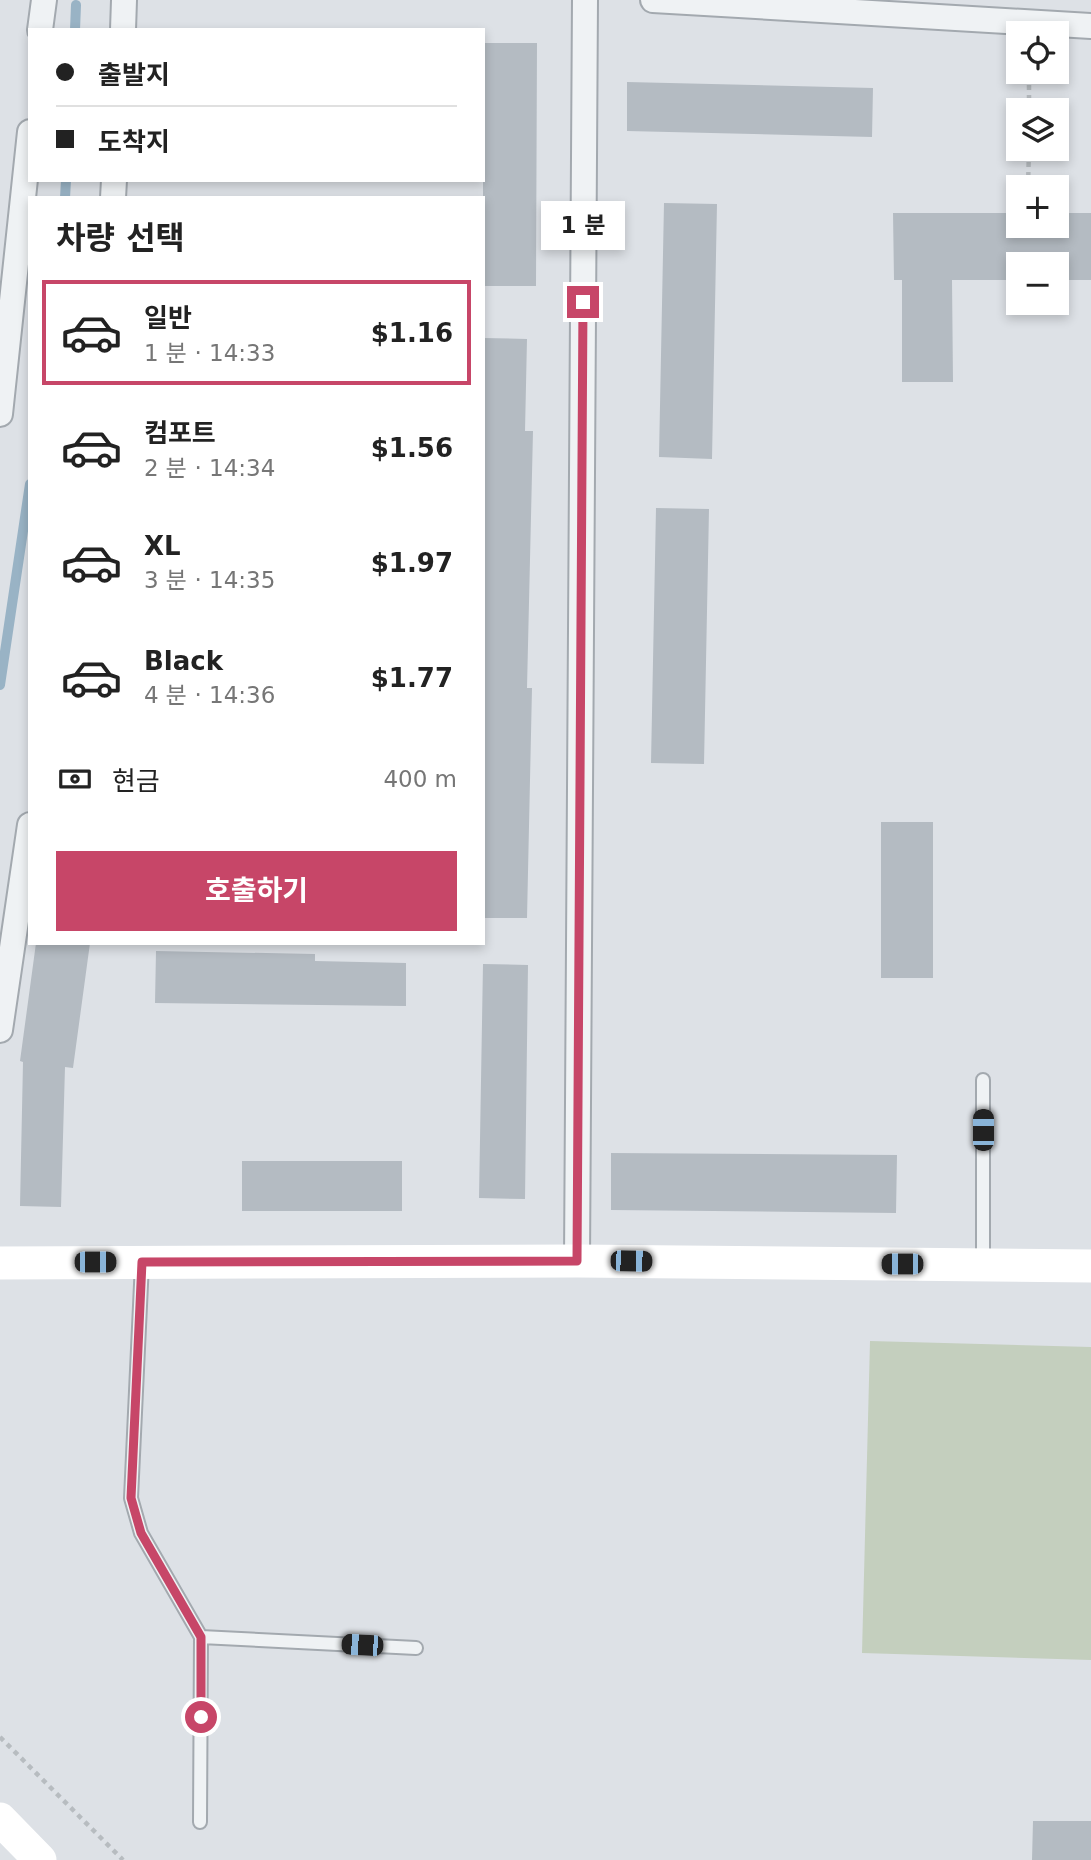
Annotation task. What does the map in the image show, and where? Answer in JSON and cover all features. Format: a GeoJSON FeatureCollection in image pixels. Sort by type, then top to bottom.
{"type":"FeatureCollection","features":[{"type":"Feature","properties":{"kind":"street"},"geometry":{"type":"LineString","coordinates":[[40,28],[44,0]]}},
{"type":"Feature","properties":{"kind":"street"},"geometry":{"type":"LineString","coordinates":[[122,28],[124,0]]}},
{"type":"Feature","properties":{"kind":"street"},"geometry":{"type":"LineString","coordinates":[[577,1261],[585,0]]}},
{"type":"Feature","properties":{"kind":"street"},"geometry":{"type":"LineString","coordinates":[[653,0],[1091,26]]}},
{"type":"Feature","properties":{"kind":"street"},"geometry":{"type":"LineString","coordinates":[[0,414],[28,151]]}},
{"type":"Feature","properties":{"kind":"street"},"geometry":{"type":"LineString","coordinates":[[0,1030],[28,839]]}},
{"type":"Feature","properties":{"kind":"street"},"geometry":{"type":"LineString","coordinates":[[0,1263],[577,1261],[1091,1266]]}},
{"type":"Feature","properties":{"kind":"street"},"geometry":{"type":"LineString","coordinates":[[0,1819],[40,1860]]}},
{"type":"Feature","properties":{"kind":"lane"},"geometry":{"type":"LineString","coordinates":[[983,1080],[983,1264]]}},
{"type":"Feature","properties":{"kind":"lane"},"geometry":{"type":"LineString","coordinates":[[142,1262],[131,1498],[141,1533],[201,1637],[200,1822]]}},
{"type":"Feature","properties":{"kind":"lane"},"geometry":{"type":"LineString","coordinates":[[201,1637],[416,1648]]}},
{"type":"Feature","properties":{"kind":"path"},"geometry":{"type":"LineString","coordinates":[[0,1737],[123,1860]]}},
{"type":"Feature","properties":{"kind":"green space"},"geometry":{"type":"Polygon","coordinates":[[[870,1341],[1091,1347],[1091,1660],[862,1653],[870,1341]]]}},
{"type":"Feature","properties":{"kind":"building"},"geometry":{"type":"Polygon","coordinates":[[[485,43],[537,43],[536,286],[485,286],[485,43]]]}},
{"type":"Feature","properties":{"kind":"building"},"geometry":{"type":"Polygon","coordinates":[[[627,82],[873,88],[872,137],[627,131],[627,82]]]}},
{"type":"Feature","properties":{"kind":"building"},"geometry":{"type":"Polygon","coordinates":[[[664,203],[717,204],[712,459],[659,457],[664,203]]]}},
{"type":"Feature","properties":{"kind":"building"},"geometry":{"type":"Polygon","coordinates":[[[893,213],[1006,213],[1006,238],[1069,238],[1069,213],[1091,213],[1091,280],[1069,280],[1069,252],[1006,252],[1006,280],[952,280],[953,382],[902,382],[902,280],[894,280],[893,213]]]}},
{"type":"Feature","properties":{"kind":"building"},"geometry":{"type":"Polygon","coordinates":[[[485,338],[527,339],[525,431],[533,431],[527,688],[532,688],[527,918],[485,918],[485,338]]]}},
{"type":"Feature","properties":{"kind":"building"},"geometry":{"type":"Polygon","coordinates":[[[656,508],[709,509],[704,764],[651,763],[656,508]]]}},
{"type":"Feature","properties":{"kind":"building"},"geometry":{"type":"Polygon","coordinates":[[[881,822],[933,822],[933,978],[881,978],[881,822]]]}},
{"type":"Feature","properties":{"kind":"building"},"geometry":{"type":"Polygon","coordinates":[[[36,945],[90,945],[73,1068],[65,1067],[61,1207],[20,1206],[23,1062],[20,1061],[36,945]]]}},
{"type":"Feature","properties":{"kind":"building"},"geometry":{"type":"Polygon","coordinates":[[[156,951],[315,954],[315,961],[406,963],[406,1006],[155,1003],[156,951]]]}},
{"type":"Feature","properties":{"kind":"building"},"geometry":{"type":"Polygon","coordinates":[[[483,964],[528,965],[525,1199],[479,1198],[483,964]]]}},
{"type":"Feature","properties":{"kind":"building"},"geometry":{"type":"Polygon","coordinates":[[[611,1153],[897,1155],[896,1213],[611,1210],[611,1153]]]}},
{"type":"Feature","properties":{"kind":"building"},"geometry":{"type":"Polygon","coordinates":[[[242,1161],[402,1161],[402,1211],[242,1211],[242,1161]]]}},
{"type":"Feature","properties":{"kind":"building"},"geometry":{"type":"Polygon","coordinates":[[[1033,1821],[1091,1821],[1091,1860],[1032,1860],[1033,1821]]]}},
{"type":"Feature","properties":{"kind":"waterway"},"geometry":{"type":"LineString","coordinates":[[75,28],[76,5]]}},
{"type":"Feature","properties":{"kind":"waterway"},"geometry":{"type":"LineString","coordinates":[[65,196],[66,182]]}},
{"type":"Feature","properties":{"kind":"waterway"},"geometry":{"type":"LineString","coordinates":[[0,685],[28,497]]}},
{"type":"Feature","properties":{"kind":"route"},"geometry":{"type":"LineString","coordinates":[[201,1717],[201,1637],[141,1533],[131,1498],[142,1262],[577,1261],[583,302]]}}]}
